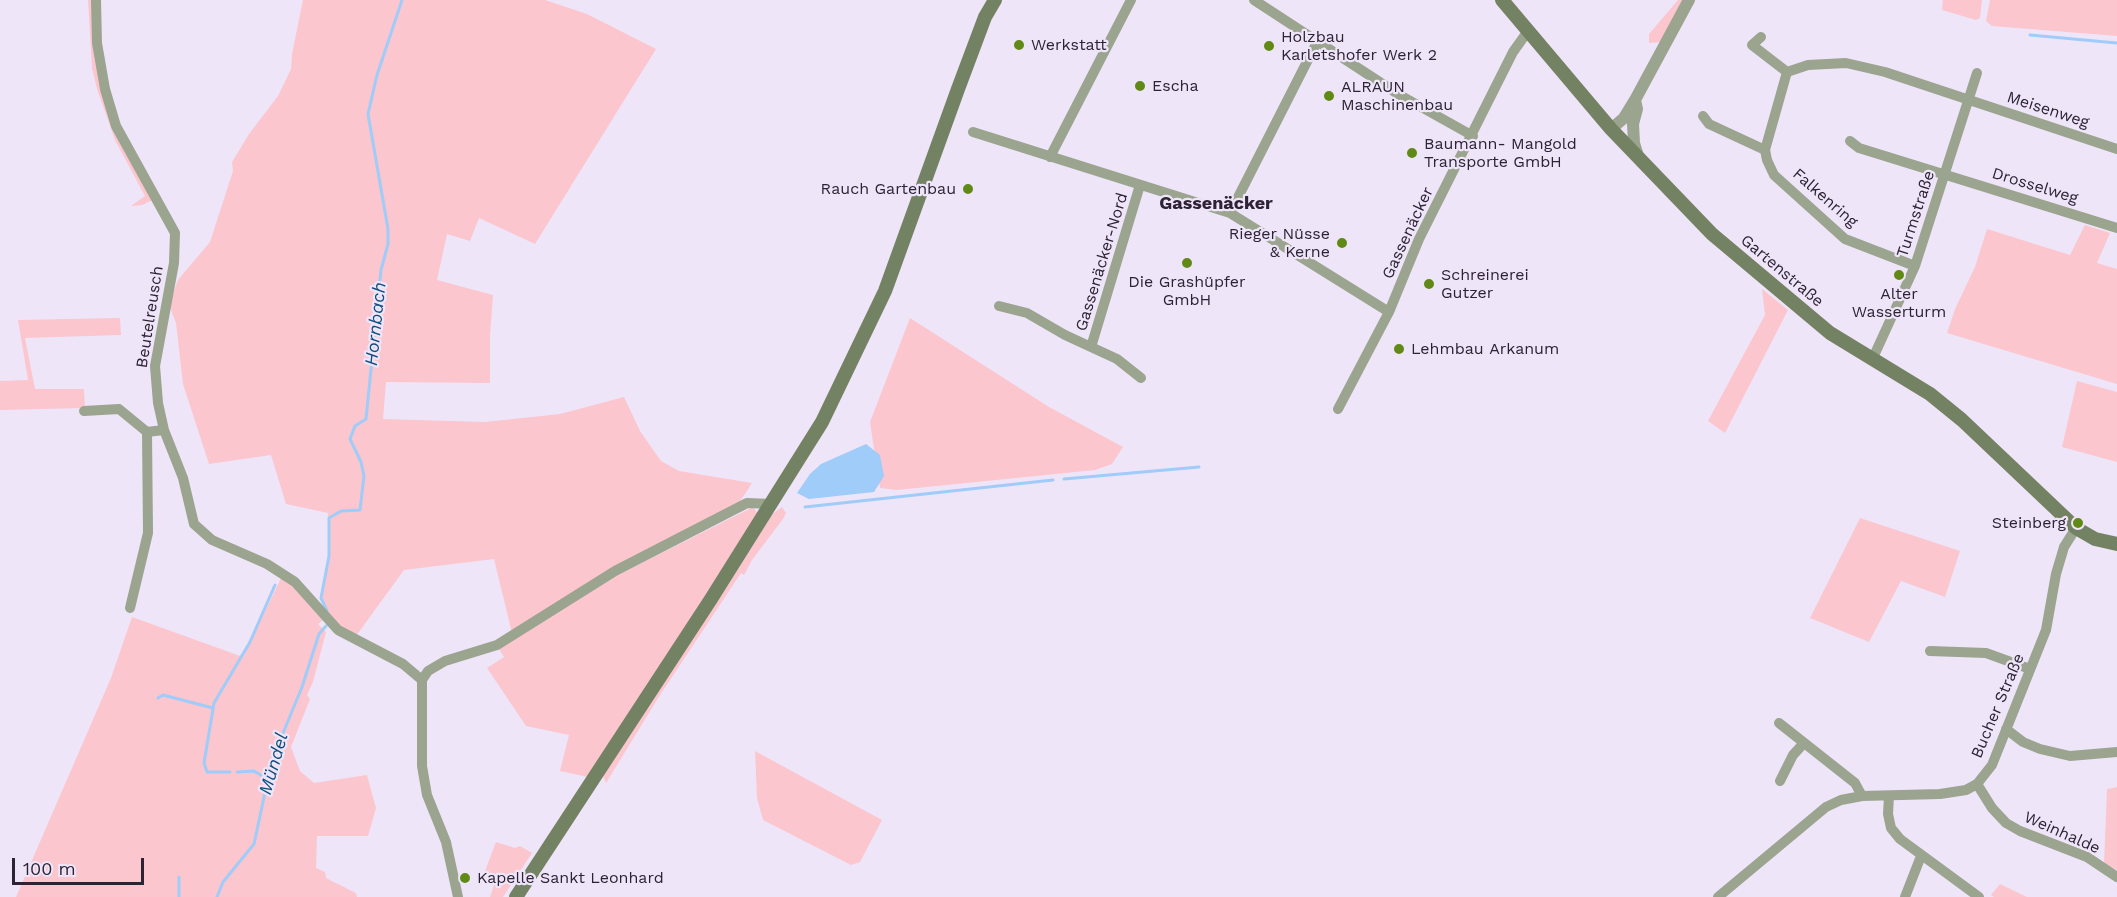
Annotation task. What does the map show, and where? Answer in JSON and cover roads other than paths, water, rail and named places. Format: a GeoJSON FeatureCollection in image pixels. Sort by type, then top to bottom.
{"type":"FeatureCollection","features":[{"type":"Feature","properties":{"kind":"main road"},"geometry":{"type":"LineString","coordinates":[[516,897],[772,504],[822,423],[867,332],[985,17],[995,0]]}},
{"type":"Feature","properties":{"kind":"main road","name":"Gartenstraße"},"geometry":{"type":"LineString","coordinates":[[1502,0],[1611,129],[1712,234],[1830,333],[1930,394],[1962,420],[2076,528],[2095,539],[2117,544]]}},
{"type":"Feature","properties":{"kind":"street","name":"Beutelreusch"},"geometry":{"type":"LineString","coordinates":[[96,0],[97,43],[105,89],[116,126],[175,233],[174,263],[155,366],[158,403],[164,430],[183,478],[194,524],[212,540],[267,564],[295,582],[311,597],[321,614],[338,630],[403,664],[422,680]]}},
{"type":"Feature","properties":{"kind":"street"},"geometry":{"type":"LineString","coordinates":[[1050,157],[1131,0]]}},
{"type":"Feature","properties":{"kind":"street"},"geometry":{"type":"LineString","coordinates":[[1254,0],[1398,94],[1473,136]]}},
{"type":"Feature","properties":{"kind":"street"},"geometry":{"type":"LineString","coordinates":[[1611,129],[1624,118],[1635,100],[1689,0]]}},
{"type":"Feature","properties":{"kind":"street","name":"Gassenäcker"},"geometry":{"type":"LineString","coordinates":[[1338,409],[1389,312],[1419,239],[1473,136],[1513,52],[1528,31]]}},
{"type":"Feature","properties":{"kind":"street"},"geometry":{"type":"LineString","coordinates":[[1761,36],[1752,45],[1787,72]]}},
{"type":"Feature","properties":{"kind":"street"},"geometry":{"type":"LineString","coordinates":[[1230,213],[1317,42]]}},
{"type":"Feature","properties":{"kind":"street"},"geometry":{"type":"LineString","coordinates":[[1787,72],[1808,65],[1846,63],[1885,72],[1969,99]]}},
{"type":"Feature","properties":{"kind":"street"},"geometry":{"type":"LineString","coordinates":[[1703,116],[1709,124],[1765,150],[1787,72]]}},
{"type":"Feature","properties":{"kind":"street","name":"Turmstraße"},"geometry":{"type":"LineString","coordinates":[[1872,360],[1915,266],[1977,74]]}},
{"type":"Feature","properties":{"kind":"street","name":"Meisenweg"},"geometry":{"type":"LineString","coordinates":[[1969,99],[2117,149]]}},
{"type":"Feature","properties":{"kind":"street"},"geometry":{"type":"LineString","coordinates":[[1635,100],[1637,109],[1633,124],[1634,143],[1639,160]]}},
{"type":"Feature","properties":{"kind":"street"},"geometry":{"type":"LineString","coordinates":[[973,132],[1230,213],[1389,312]]}},
{"type":"Feature","properties":{"kind":"street","name":"Drosselweg"},"geometry":{"type":"LineString","coordinates":[[1850,141],[1859,148],[2117,228]]}},
{"type":"Feature","properties":{"kind":"street","name":"Falkenring"},"geometry":{"type":"LineString","coordinates":[[1765,150],[1774,175],[1845,238],[1915,266]]}},
{"type":"Feature","properties":{"kind":"street","name":"Gassenäcker-Nord"},"geometry":{"type":"LineString","coordinates":[[1091,347],[1140,185]]}},
{"type":"Feature","properties":{"kind":"street","name":"Gassenäcker-Nord"},"geometry":{"type":"LineString","coordinates":[[999,306],[1027,313],[1117,359],[1141,378]]}},
{"type":"Feature","properties":{"kind":"street"},"geometry":{"type":"LineString","coordinates":[[84,411],[119,409],[147,432],[164,430]]}},
{"type":"Feature","properties":{"kind":"street"},"geometry":{"type":"LineString","coordinates":[[130,608],[148,533],[147,432]]}},
{"type":"Feature","properties":{"kind":"street"},"geometry":{"type":"LineString","coordinates":[[458,897],[446,842],[427,795],[422,766],[422,680],[428,671],[445,661],[497,645],[561,603],[649,552],[747,504],[772,504]]}},
{"type":"Feature","properties":{"kind":"street","name":"Bucher Straße"},"geometry":{"type":"LineString","coordinates":[[1718,897],[1826,807],[1841,800],[1862,796],[1940,794],[1966,790],[1977,784],[1992,765],[2046,630],[2056,574],[2064,547],[2076,528]]}},
{"type":"Feature","properties":{"kind":"street"},"geometry":{"type":"LineString","coordinates":[[1930,651],[1986,653],[2030,669]]}},
{"type":"Feature","properties":{"kind":"street"},"geometry":{"type":"LineString","coordinates":[[1779,723],[1855,783],[1862,796]]}},
{"type":"Feature","properties":{"kind":"street"},"geometry":{"type":"LineString","coordinates":[[2006,729],[2024,742],[2040,749],[2070,756],[2117,752]]}},
{"type":"Feature","properties":{"kind":"street"},"geometry":{"type":"LineString","coordinates":[[1780,781],[1793,755],[1804,743]]}},
{"type":"Feature","properties":{"kind":"street","name":"Weinhalde"},"geometry":{"type":"LineString","coordinates":[[1977,784],[1992,808],[2006,823],[2020,831],[2087,857],[2117,877]]}},
{"type":"Feature","properties":{"kind":"street"},"geometry":{"type":"LineString","coordinates":[[1889,796],[1888,814],[1892,828],[1900,839],[1979,897]]}},
{"type":"Feature","properties":{"kind":"street"},"geometry":{"type":"LineString","coordinates":[[1905,897],[1921,856]]}},
{"type":"Feature","properties":{"kind":"water"},"geometry":{"type":"Polygon","coordinates":[[[866,444],[880,455],[884,476],[874,492],[809,499],[797,493],[810,474],[821,464],[866,444]]]}},
{"type":"Feature","properties":{"kind":"waterway","name":"Hornbach"},"geometry":{"type":"LineString","coordinates":[[327,611],[321,598],[329,556],[329,518],[341,511],[360,510],[364,476],[361,462],[350,439],[355,426],[366,419],[381,270],[388,244],[388,229],[368,114],[377,75],[402,0]]}},
{"type":"Feature","properties":{"kind":"waterway"},"geometry":{"type":"LineString","coordinates":[[2030,35],[2117,43]]}},
{"type":"Feature","properties":{"kind":"waterway"},"geometry":{"type":"LineString","coordinates":[[1064,479],[1199,467]]}},
{"type":"Feature","properties":{"kind":"waterway"},"geometry":{"type":"LineString","coordinates":[[805,507],[1053,480]]}},
{"type":"Feature","properties":{"kind":"waterway"},"geometry":{"type":"LineString","coordinates":[[230,772],[207,772],[204,763],[214,703],[250,642],[275,585]]}},
{"type":"Feature","properties":{"kind":"waterway","name":"Mündel"},"geometry":{"type":"LineString","coordinates":[[217,897],[223,882],[254,844],[272,760],[302,687],[319,634],[326,626]]}},
{"type":"Feature","properties":{"kind":"waterway"},"geometry":{"type":"LineString","coordinates":[[158,698],[163,695],[213,708]]}},
{"type":"Feature","properties":{"kind":"waterway"},"geometry":{"type":"LineString","coordinates":[[237,772],[254,771],[269,780]]}},
{"type":"Feature","properties":{"kind":"waterway"},"geometry":{"type":"LineString","coordinates":[[179,877],[179,897]]}},
{"type":"Feature","properties":{"kind":"place","name":"Werkstatt"},"geometry":{"type":"Point","coordinates":[1019,45]}},
{"type":"Feature","properties":{"kind":"place","name":"Holzbau Karletshofer Werk 2"},"geometry":{"type":"Point","coordinates":[1269,46]}},
{"type":"Feature","properties":{"kind":"place","name":"Escha"},"geometry":{"type":"Point","coordinates":[1140,86]}},
{"type":"Feature","properties":{"kind":"place","name":"ALRAUN Maschinenbau"},"geometry":{"type":"Point","coordinates":[1329,96]}},
{"type":"Feature","properties":{"kind":"place","name":"Baumann- Mangold Transporte GmbH"},"geometry":{"type":"Point","coordinates":[1412,153]}},
{"type":"Feature","properties":{"kind":"place","name":"Rauch Gartenbau"},"geometry":{"type":"Point","coordinates":[968,189]}},
{"type":"Feature","properties":{"kind":"place","name":"Rieger Nüsse & Kerne"},"geometry":{"type":"Point","coordinates":[1342,243]}},
{"type":"Feature","properties":{"kind":"place","name":"Die Grashüpfer GmbH"},"geometry":{"type":"Point","coordinates":[1187,263]}},
{"type":"Feature","properties":{"kind":"place","name":"Alter Wasserturm"},"geometry":{"type":"Point","coordinates":[1899,275]}},
{"type":"Feature","properties":{"kind":"place","name":"Schreinerei Gutzer"},"geometry":{"type":"Point","coordinates":[1429,284]}},
{"type":"Feature","properties":{"kind":"place","name":"Lehmbau Arkanum"},"geometry":{"type":"Point","coordinates":[1399,349]}},
{"type":"Feature","properties":{"kind":"place","name":"Steinberg"},"geometry":{"type":"Point","coordinates":[2078,523]}},
{"type":"Feature","properties":{"kind":"place","name":"Kapelle Sankt Leonhard"},"geometry":{"type":"Point","coordinates":[465,878]}},
{"type":"Feature","properties":{"kind":"district","name":"Gassenäcker"},"geometry":{"type":"Point","coordinates":[1216,204]}}]}
